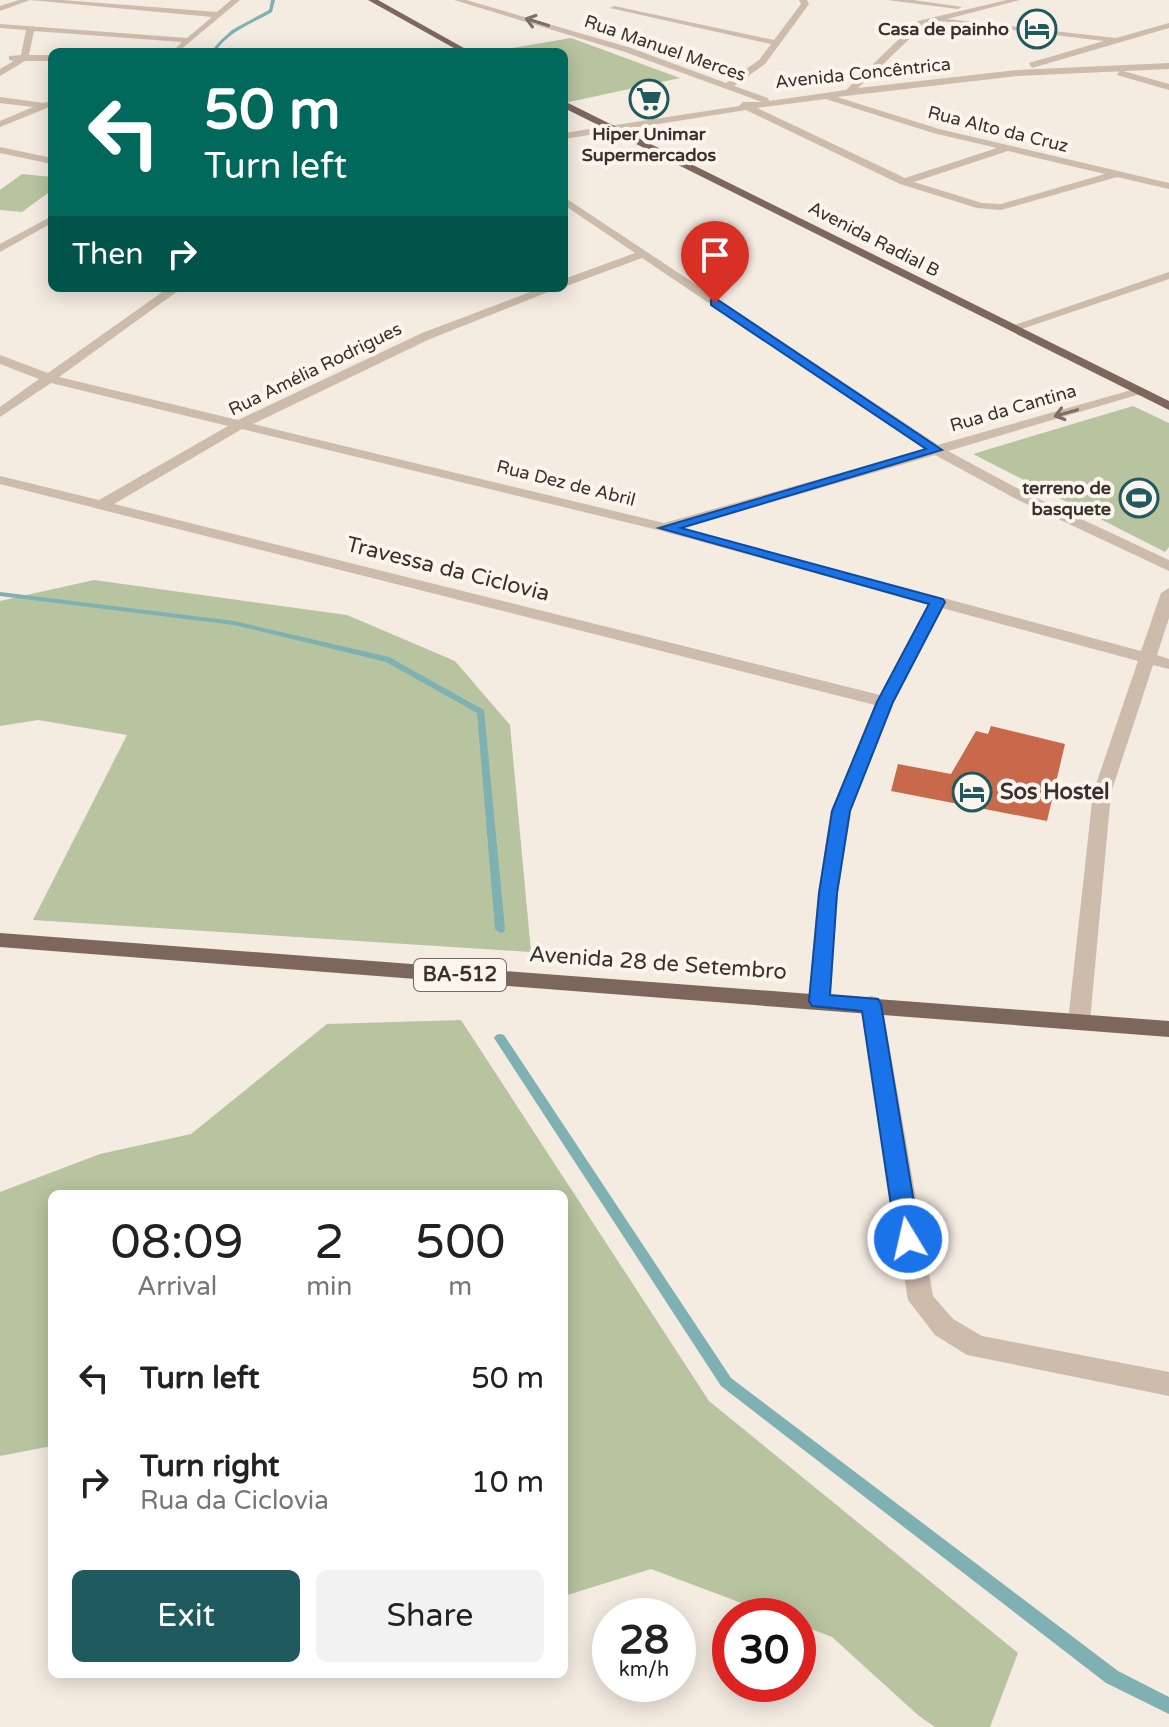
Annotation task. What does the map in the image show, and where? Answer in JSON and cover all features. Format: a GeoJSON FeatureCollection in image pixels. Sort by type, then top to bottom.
{"type":"FeatureCollection","features":[{"type":"Feature","properties":{"kind":"main road"},"geometry":{"type":"LineString","coordinates":[[372,0],[460,48]]}},
{"type":"Feature","properties":{"kind":"main road","name":"Avenida Radial B"},"geometry":{"type":"LineString","coordinates":[[568,106],[1169,406]]}},
{"type":"Feature","properties":{"kind":"main road","name":"Avenida 28 de Setembro"},"geometry":{"type":"LineString","coordinates":[[0,940],[1169,1029]]}},
{"type":"Feature","properties":{"kind":"street"},"geometry":{"type":"LineString","coordinates":[[0,9],[27,0]]}},
{"type":"Feature","properties":{"kind":"street"},"geometry":{"type":"LineString","coordinates":[[34,0],[219,15]]}},
{"type":"Feature","properties":{"kind":"street"},"geometry":{"type":"LineString","coordinates":[[180,48],[236,0]]}},
{"type":"Feature","properties":{"kind":"street","name":"Rua Manuel Merces"},"geometry":{"type":"LineString","coordinates":[[458,0],[628,50],[769,102]]}},
{"type":"Feature","properties":{"kind":"street"},"geometry":{"type":"LineString","coordinates":[[727,86],[762,62],[805,4],[803,0]]}},
{"type":"Feature","properties":{"kind":"street"},"geometry":{"type":"LineString","coordinates":[[891,0],[974,9]]}},
{"type":"Feature","properties":{"kind":"street"},"geometry":{"type":"LineString","coordinates":[[849,92],[928,19],[1016,0]]}},
{"type":"Feature","properties":{"kind":"street"},"geometry":{"type":"LineString","coordinates":[[614,8],[776,43]]}},
{"type":"Feature","properties":{"kind":"street"},"geometry":{"type":"LineString","coordinates":[[928,19],[1115,40]]}},
{"type":"Feature","properties":{"kind":"street"},"geometry":{"type":"LineString","coordinates":[[997,76],[1169,25]]}},
{"type":"Feature","properties":{"kind":"street"},"geometry":{"type":"LineString","coordinates":[[0,26],[187,40]]}},
{"type":"Feature","properties":{"kind":"street"},"geometry":{"type":"LineString","coordinates":[[0,73],[25,57],[30,30]]}},
{"type":"Feature","properties":{"kind":"street"},"geometry":{"type":"LineString","coordinates":[[0,58],[48,58]]}},
{"type":"Feature","properties":{"kind":"street","name":"Avenida Concêntrica"},"geometry":{"type":"LineString","coordinates":[[568,135],[743,105],[822,95],[997,76],[1169,65]]}},
{"type":"Feature","properties":{"kind":"street"},"geometry":{"type":"LineString","coordinates":[[1105,68],[1169,87]]}},
{"type":"Feature","properties":{"kind":"street","name":"Rua Alto da Cruz"},"geometry":{"type":"LineString","coordinates":[[822,95],[936,131],[1169,186]]}},
{"type":"Feature","properties":{"kind":"street"},"geometry":{"type":"LineString","coordinates":[[0,100],[48,105]]}},
{"type":"Feature","properties":{"kind":"street"},"geometry":{"type":"LineString","coordinates":[[0,124],[48,105]]}},
{"type":"Feature","properties":{"kind":"street"},"geometry":{"type":"LineString","coordinates":[[743,105],[904,182],[992,207],[1116,174]]}},
{"type":"Feature","properties":{"kind":"street"},"geometry":{"type":"LineString","coordinates":[[24,155],[38,149]]}},
{"type":"Feature","properties":{"kind":"street"},"geometry":{"type":"LineString","coordinates":[[904,182],[1005,149]]}},
{"type":"Feature","properties":{"kind":"street"},"geometry":{"type":"LineString","coordinates":[[0,150],[48,160]]}},
{"type":"Feature","properties":{"kind":"street"},"geometry":{"type":"LineString","coordinates":[[568,203],[936,450],[1023,497],[1169,566]]}},
{"type":"Feature","properties":{"kind":"street"},"geometry":{"type":"LineString","coordinates":[[0,249],[48,221]]}},
{"type":"Feature","properties":{"kind":"street"},"geometry":{"type":"LineString","coordinates":[[568,281],[641,254]]}},
{"type":"Feature","properties":{"kind":"street"},"geometry":{"type":"LineString","coordinates":[[1012,328],[1169,275]]}},
{"type":"Feature","properties":{"kind":"street"},"geometry":{"type":"LineString","coordinates":[[0,413],[170,292]]}},
{"type":"Feature","properties":{"kind":"street","name":"Rua Amélia Rodrigues"},"geometry":{"type":"LineString","coordinates":[[104,504],[239,425],[426,336],[542,292]]}},
{"type":"Feature","properties":{"kind":"street","name":"Rua Dez de Abril"},"geometry":{"type":"LineString","coordinates":[[0,359],[48,378],[666,528],[1169,664]]}},
{"type":"Feature","properties":{"kind":"street","name":"Rua da Cantina"},"geometry":{"type":"LineString","coordinates":[[666,528],[1140,392]]}},
{"type":"Feature","properties":{"kind":"street","name":"Travessa da Ciclovia"},"geometry":{"type":"LineString","coordinates":[[0,480],[885,702]]}},
{"type":"Feature","properties":{"kind":"street"},"geometry":{"type":"LineString","coordinates":[[1079,1021],[1102,793],[1169,593]]}},
{"type":"Feature","properties":{"kind":"street"},"geometry":{"type":"LineString","coordinates":[[819,1001],[828,893],[841,811],[885,702],[937,602]]}},
{"type":"Feature","properties":{"kind":"street"},"geometry":{"type":"LineString","coordinates":[[871,1004],[921,1300],[944,1327],[977,1347],[1169,1384]]}},
{"type":"Feature","properties":{"kind":"green space"},"geometry":{"type":"Polygon","coordinates":[[[571,38],[680,78],[569,102],[568,48],[512,48],[571,38]]]}},
{"type":"Feature","properties":{"kind":"green space"},"geometry":{"type":"Polygon","coordinates":[[[22,174],[48,177],[48,193],[22,212],[0,210],[0,190],[22,174]]]}},
{"type":"Feature","properties":{"kind":"green space"},"geometry":{"type":"Polygon","coordinates":[[[1133,406],[1169,423],[1169,547],[1165,552],[973,454],[1133,406]]]}},
{"type":"Feature","properties":{"kind":"green space"},"geometry":{"type":"Polygon","coordinates":[[[94,580],[347,615],[455,661],[510,725],[531,952],[33,920],[127,735],[38,720],[0,726],[0,601],[94,580]]]}},
{"type":"Feature","properties":{"kind":"green space"},"geometry":{"type":"Polygon","coordinates":[[[461,1020],[709,1401],[1018,1653],[990,1727],[935,1727],[919,1716],[832,1637],[816,1631],[816,1598],[728,1598],[651,1569],[568,1595],[568,1190],[48,1190],[48,1447],[0,1456],[0,1192],[100,1154],[191,1134],[327,1024],[461,1020]]]}},
{"type":"Feature","properties":{"kind":"building"},"geometry":{"type":"Polygon","coordinates":[[[991,726],[1065,744],[1047,821],[891,791],[898,764],[951,774],[976,731],[988,734],[991,726]]]}},
{"type":"Feature","properties":{"kind":"waterway"},"geometry":{"type":"LineString","coordinates":[[216,48],[227,36],[271,11],[273,0]]}},
{"type":"Feature","properties":{"kind":"waterway"},"geometry":{"type":"LineString","coordinates":[[0,594],[234,623],[389,660],[481,712],[500,929]]}},
{"type":"Feature","properties":{"kind":"waterway"},"geometry":{"type":"LineString","coordinates":[[500,1038],[726,1382],[1112,1677],[1169,1706]]}},
{"type":"Feature","properties":{"kind":"place","name":"Casa de painho"},"geometry":{"type":"Point","coordinates":[1037,29]}},
{"type":"Feature","properties":{"kind":"place","name":"Hiper Unimar Supermercados"},"geometry":{"type":"Point","coordinates":[649,99]}},
{"type":"Feature","properties":{"kind":"place","name":"terreno de basquete"},"geometry":{"type":"Point","coordinates":[1139,498]}},
{"type":"Feature","properties":{"kind":"place","name":"Sos Hostel"},"geometry":{"type":"Point","coordinates":[972,792]}},
{"type":"Feature","properties":{"kind":"route"},"geometry":{"type":"LineString","coordinates":[[715,303],[936,450],[666,528],[937,602],[885,702],[841,811],[828,893],[819,1001],[871,1004],[908,1239]]}}]}
